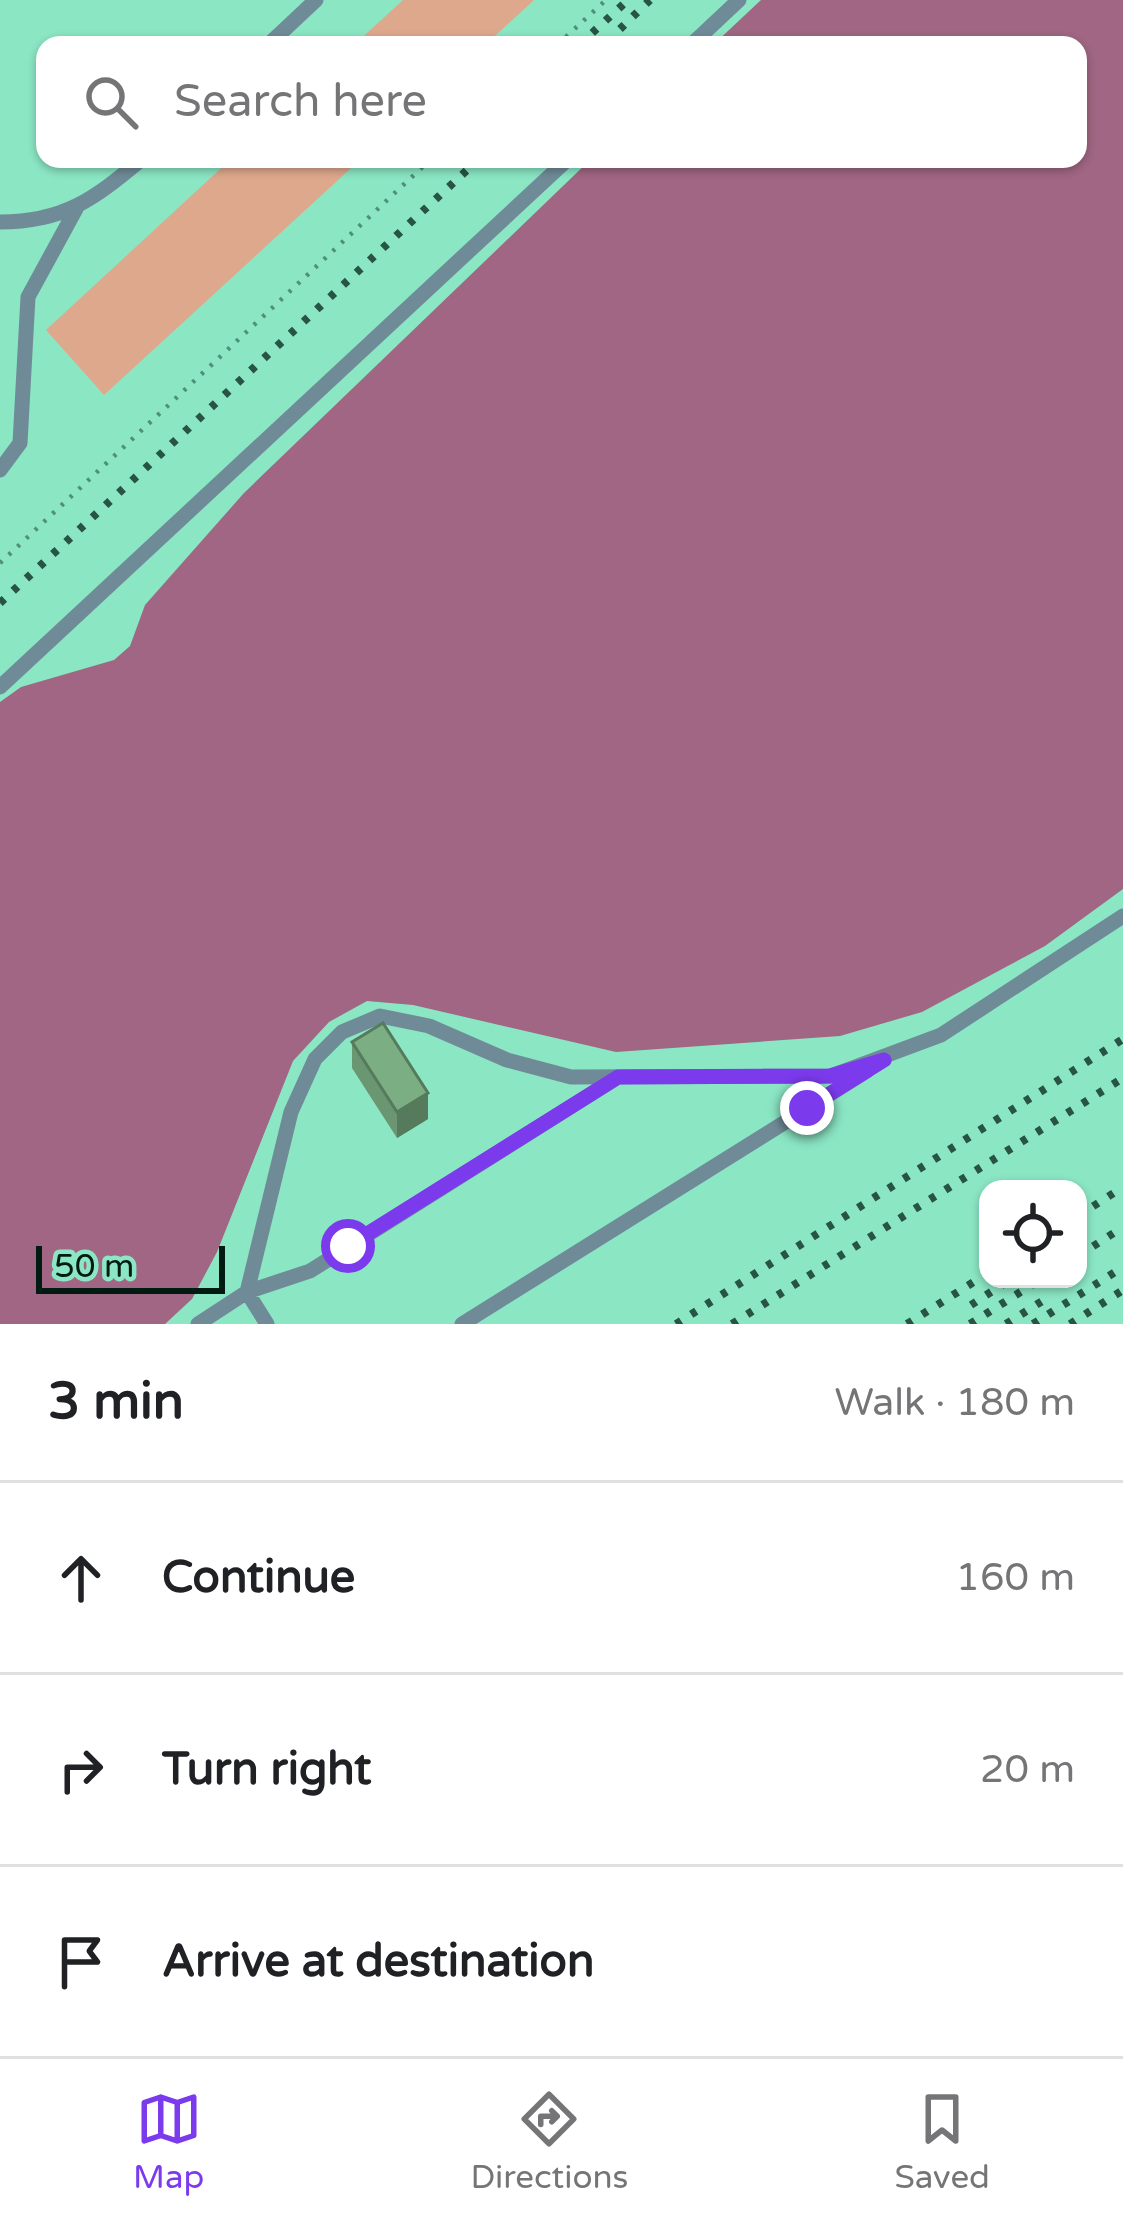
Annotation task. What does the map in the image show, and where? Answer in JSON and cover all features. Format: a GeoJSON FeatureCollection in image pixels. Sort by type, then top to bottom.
{"type":"FeatureCollection","features":[{"type":"Feature","properties":{"kind":"lane"},"geometry":{"type":"LineString","coordinates":[[278,36],[316,0]]}},
{"type":"Feature","properties":{"kind":"lane"},"geometry":{"type":"LineString","coordinates":[[701,36],[739,0]]}},
{"type":"Feature","properties":{"kind":"lane"},"geometry":{"type":"LineString","coordinates":[[0,222],[39,222],[76,209],[130,168]]}},
{"type":"Feature","properties":{"kind":"lane"},"geometry":{"type":"LineString","coordinates":[[0,688],[558,168]]}},
{"type":"Feature","properties":{"kind":"lane"},"geometry":{"type":"LineString","coordinates":[[0,470],[20,443],[28,297],[76,209]]}},
{"type":"Feature","properties":{"kind":"lane"},"geometry":{"type":"LineString","coordinates":[[267,1324],[247,1292],[291,1112],[315,1059],[343,1032],[380,1016],[429,1026],[507,1060],[572,1077],[830,1076],[884,1060],[941,1035],[1123,916]]}},
{"type":"Feature","properties":{"kind":"lane"},"geometry":{"type":"LineString","coordinates":[[462,1324],[884,1060]]}},
{"type":"Feature","properties":{"kind":"lane"},"geometry":{"type":"LineString","coordinates":[[198,1324],[247,1292],[310,1271],[618,1077]]}},
{"type":"Feature","properties":{"kind":"path"},"geometry":{"type":"LineString","coordinates":[[567,36],[606,0]]}},
{"type":"Feature","properties":{"kind":"path"},"geometry":{"type":"LineString","coordinates":[[0,563],[421,168]]}},
{"type":"Feature","properties":{"kind":"shaded area"},"geometry":{"type":"Polygon","coordinates":[[[403,0],[534,0],[495,36],[364,36],[403,0]]]}},
{"type":"Feature","properties":{"kind":"shaded area"},"geometry":{"type":"Polygon","coordinates":[[[761,0],[1123,0],[1123,889],[1045,946],[922,1012],[840,1036],[616,1052],[413,1005],[367,1001],[329,1022],[293,1061],[217,1252],[192,1299],[165,1324],[0,1324],[0,702],[21,687],[114,660],[130,646],[145,605],[244,493],[582,168],[1087,168],[1087,36],[723,36],[761,0]]]}},
{"type":"Feature","properties":{"kind":"shaded area"},"geometry":{"type":"Polygon","coordinates":[[[221,168],[351,168],[104,395],[46,330],[221,168]]]}},
{"type":"Feature","properties":{"kind":"building"},"geometry":{"type":"Polygon","coordinates":[[[383,1023],[428,1093],[397,1112],[352,1042],[383,1023]]]}},
{"type":"Feature","properties":{"kind":"railway"},"geometry":{"type":"LineString","coordinates":[[589,36],[628,0]]}},
{"type":"Feature","properties":{"kind":"railway"},"geometry":{"type":"LineString","coordinates":[[620,29],[650,0]]}},
{"type":"Feature","properties":{"kind":"railway"},"geometry":{"type":"LineString","coordinates":[[0,603],[469,168]]}},
{"type":"Feature","properties":{"kind":"railway"},"geometry":{"type":"LineString","coordinates":[[676,1324],[1123,1039]]}},
{"type":"Feature","properties":{"kind":"railway"},"geometry":{"type":"LineString","coordinates":[[732,1324],[1123,1078]]}},
{"type":"Feature","properties":{"kind":"railway"},"geometry":{"type":"LineString","coordinates":[[1087,1210],[1123,1187]]}},
{"type":"Feature","properties":{"kind":"railway"},"geometry":{"type":"LineString","coordinates":[[1087,1250],[1123,1227]]}},
{"type":"Feature","properties":{"kind":"railway"},"geometry":{"type":"LineString","coordinates":[[1033,1324],[1123,1267]]}},
{"type":"Feature","properties":{"kind":"railway"},"geometry":{"type":"LineString","coordinates":[[907,1324],[979,1279]]}},
{"type":"Feature","properties":{"kind":"railway"},"geometry":{"type":"LineString","coordinates":[[971,1305],[997,1288]]}},
{"type":"Feature","properties":{"kind":"railway"},"geometry":{"type":"LineString","coordinates":[[970,1324],[1027,1288]]}},
{"type":"Feature","properties":{"kind":"railway"},"geometry":{"type":"LineString","coordinates":[[1070,1324],[1123,1290]]}},
{"type":"Feature","properties":{"kind":"railway"},"geometry":{"type":"LineString","coordinates":[[1006,1324],[1047,1298]]}},
{"type":"Feature","properties":{"kind":"route"},"geometry":{"type":"LineString","coordinates":[[348,1246],[618,1077],[830,1076],[884,1060],[807,1108]]}}]}
